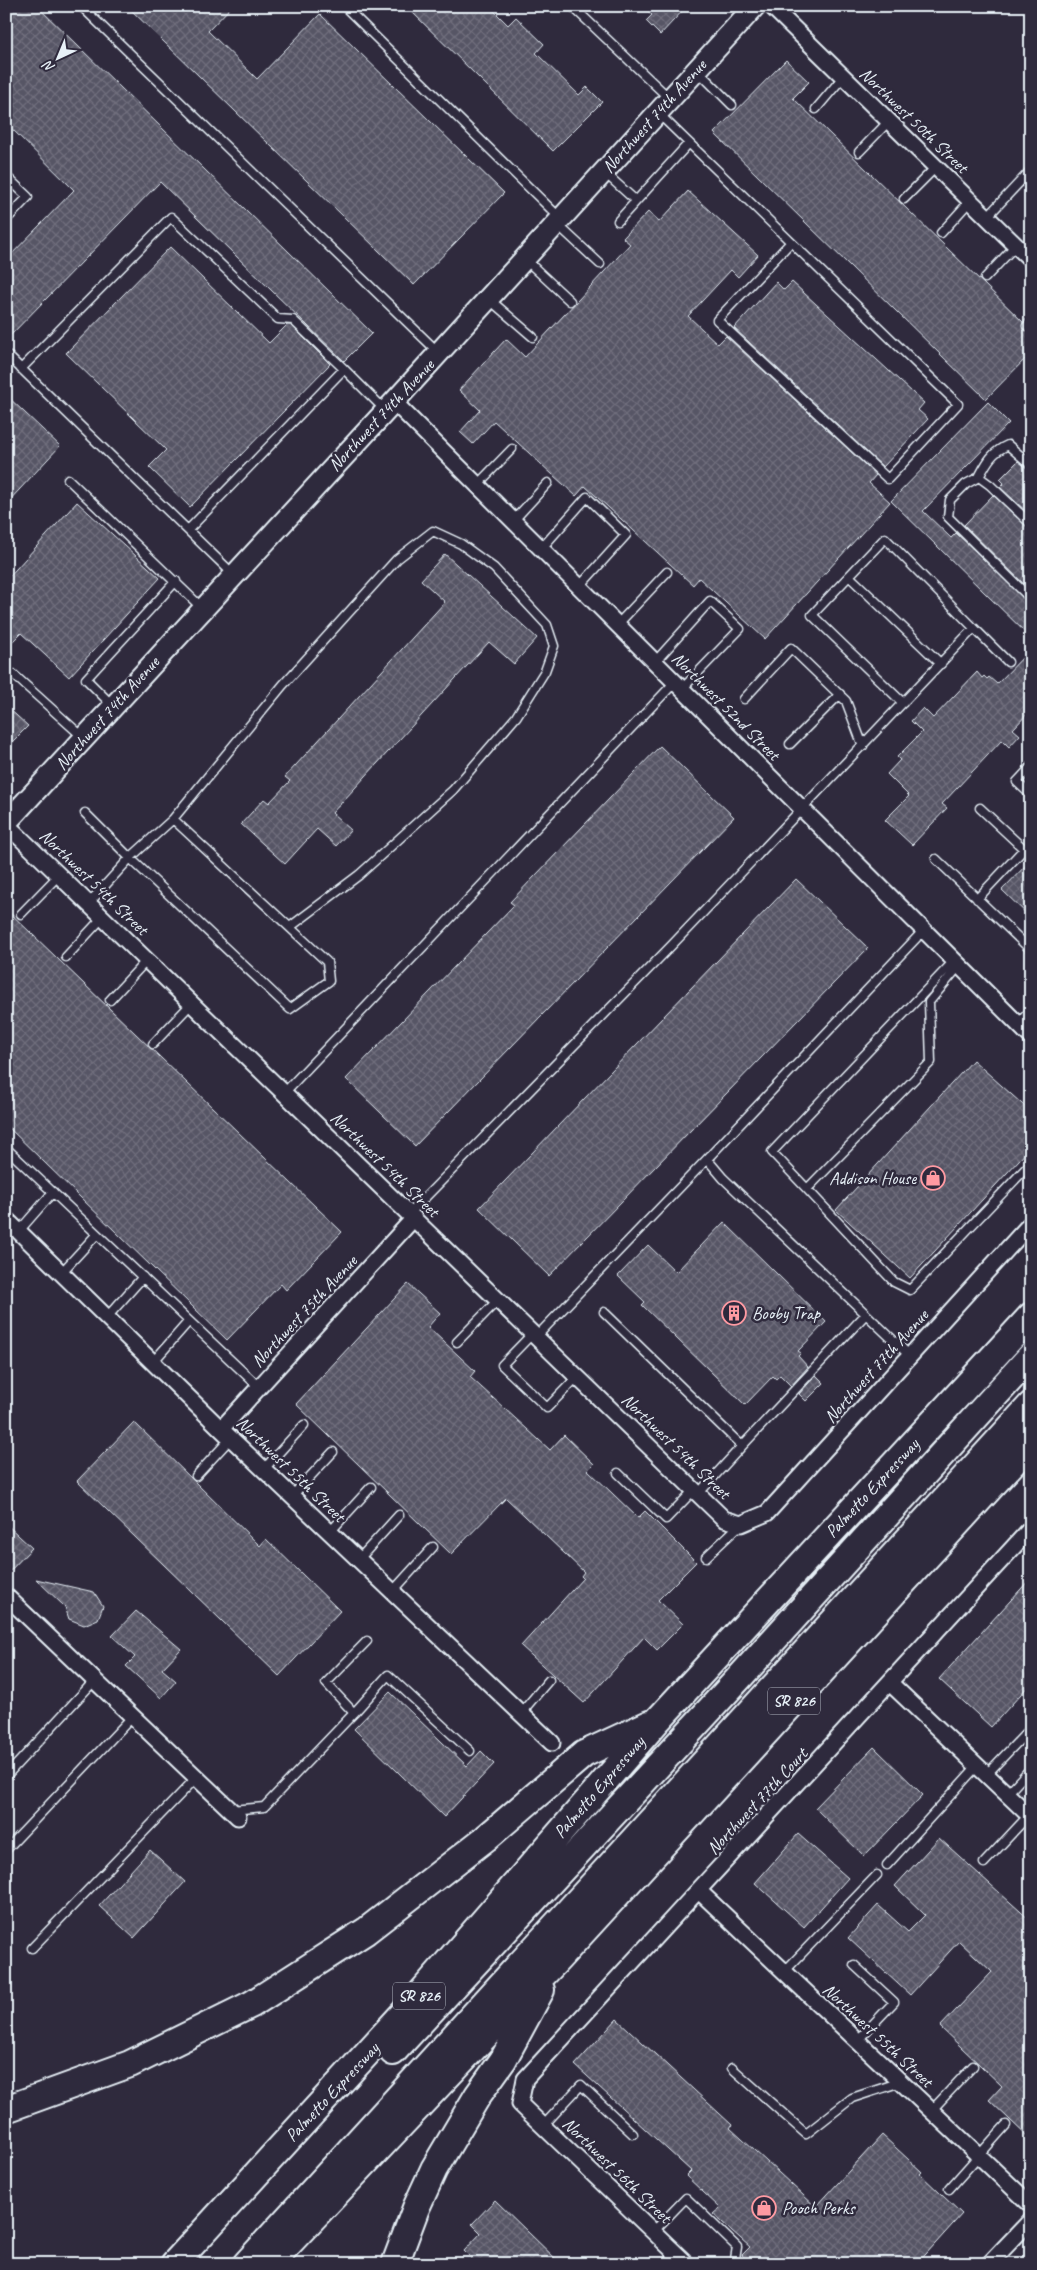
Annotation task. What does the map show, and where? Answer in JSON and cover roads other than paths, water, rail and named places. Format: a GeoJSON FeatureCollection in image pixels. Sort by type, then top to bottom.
{"type":"FeatureCollection","features":[{"type":"Feature","properties":{"kind":"highway","name":"Palmetto Expressway"},"geometry":{"type":"LineString","coordinates":[[174,2264],[402,2016],[657,1721],[1031,1316]]}},
{"type":"Feature","properties":{"kind":"highway"},"geometry":{"type":"LineString","coordinates":[[198,2264],[740,1677],[1031,1356]]}},
{"type":"Feature","properties":{"kind":"highway"},"geometry":{"type":"LineString","coordinates":[[246,2264],[1031,1405]]}},
{"type":"Feature","properties":{"kind":"highway","name":"SR 826"},"geometry":{"type":"LineString","coordinates":[[270,2264],[558,1959],[1031,1443]]}},
{"type":"Feature","properties":{"kind":"highway"},"geometry":{"type":"LineString","coordinates":[[6,2109],[130,2064],[252,2004],[366,1931],[486,1838],[584,1754],[657,1721]]}},
{"type":"Feature","properties":{"kind":"highway"},"geometry":{"type":"LineString","coordinates":[[396,2264],[416,2208],[437,2162],[478,2095],[504,2060],[558,1959]]}},
{"type":"Feature","properties":{"kind":"street","name":"Northwest 74th Avenue"},"geometry":{"type":"LineString","coordinates":[[6,823],[755,6]]}},
{"type":"Feature","properties":{"kind":"street","name":"Northwest 50th Street"},"geometry":{"type":"LineString","coordinates":[[771,6],[1031,260]]}},
{"type":"Feature","properties":{"kind":"street","name":"Northwest 52nd Street"},"geometry":{"type":"LineString","coordinates":[[390,406],[478,485],[1031,1037]]}},
{"type":"Feature","properties":{"kind":"street","name":"Northwest 54th Street"},"geometry":{"type":"LineString","coordinates":[[6,823],[696,1492],[724,1518],[741,1524]]}},
{"type":"Feature","properties":{"kind":"street","name":"Northwest 75th Avenue"},"geometry":{"type":"LineString","coordinates":[[226,1433],[260,1387],[412,1216]]}},
{"type":"Feature","properties":{"kind":"street","name":"Northwest 55th Street"},"geometry":{"type":"LineString","coordinates":[[6,1219],[226,1433],[552,1743]]}},
{"type":"Feature","properties":{"kind":"street","name":"Northwest 77th Avenue"},"geometry":{"type":"LineString","coordinates":[[741,1524],[768,1513],[1031,1223]]}},
{"type":"Feature","properties":{"kind":"street","name":"Northwest 77th Court"},"geometry":{"type":"LineString","coordinates":[[520,2104],[525,2080],[1031,1528]]}},
{"type":"Feature","properties":{"kind":"street"},"geometry":{"type":"LineString","coordinates":[[6,1596],[234,1813]]}},
{"type":"Feature","properties":{"kind":"street"},"geometry":{"type":"LineString","coordinates":[[890,1683],[1030,1816]]}},
{"type":"Feature","properties":{"kind":"street","name":"Northwest 55th Street"},"geometry":{"type":"LineString","coordinates":[[699,1891],[1031,2205]]}},
{"type":"Feature","properties":{"kind":"street","name":"Northwest 56th Street"},"geometry":{"type":"LineString","coordinates":[[520,2104],[687,2264]]}},
{"type":"Feature","properties":{"kind":"street"},"geometry":{"type":"LineString","coordinates":[[989,2264],[1031,2220]]}},
{"type":"Feature","properties":{"kind":"lane"},"geometry":{"type":"LineString","coordinates":[[81,6],[439,352]]}},
{"type":"Feature","properties":{"kind":"lane"},"geometry":{"type":"LineString","coordinates":[[344,6],[600,264]]}},
{"type":"Feature","properties":{"kind":"lane"},"geometry":{"type":"LineString","coordinates":[[572,6],[664,106],[689,143],[958,404],[888,479],[717,320],[791,242]]}},
{"type":"Feature","properties":{"kind":"lane"},"geometry":{"type":"LineString","coordinates":[[697,70],[732,105]]}},
{"type":"Feature","properties":{"kind":"lane"},"geometry":{"type":"LineString","coordinates":[[816,109],[843,77]]}},
{"type":"Feature","properties":{"kind":"lane"},"geometry":{"type":"LineString","coordinates":[[859,152],[889,121]]}},
{"type":"Feature","properties":{"kind":"lane"},"geometry":{"type":"LineString","coordinates":[[618,221],[689,143]]}},
{"type":"Feature","properties":{"kind":"lane"},"geometry":{"type":"LineString","coordinates":[[904,199],[936,167]]}},
{"type":"Feature","properties":{"kind":"lane"},"geometry":{"type":"LineString","coordinates":[[986,217],[1031,170]]}},
{"type":"Feature","properties":{"kind":"lane"},"geometry":{"type":"LineString","coordinates":[[604,172],[636,201]]}},
{"type":"Feature","properties":{"kind":"lane"},"geometry":{"type":"LineString","coordinates":[[6,176],[28,197],[6,220]]}},
{"type":"Feature","properties":{"kind":"lane"},"geometry":{"type":"LineString","coordinates":[[941,233],[970,201]]}},
{"type":"Feature","properties":{"kind":"lane"},"geometry":{"type":"LineString","coordinates":[[21,368],[171,217],[278,319],[293,320],[344,369],[390,406]]}},
{"type":"Feature","properties":{"kind":"lane"},"geometry":{"type":"LineString","coordinates":[[985,278],[1016,245]]}},
{"type":"Feature","properties":{"kind":"lane"},"geometry":{"type":"LineString","coordinates":[[525,258],[570,301]]}},
{"type":"Feature","properties":{"kind":"lane"},"geometry":{"type":"LineString","coordinates":[[488,298],[533,336]]}},
{"type":"Feature","properties":{"kind":"lane"},"geometry":{"type":"LineString","coordinates":[[6,354],[234,574]]}},
{"type":"Feature","properties":{"kind":"lane"},"geometry":{"type":"LineString","coordinates":[[188,530],[344,369]]}},
{"type":"Feature","properties":{"kind":"lane"},"geometry":{"type":"LineString","coordinates":[[1031,465],[1008,445],[997,450],[988,460],[979,477],[966,484],[950,500],[948,517],[1031,599]]}},
{"type":"Feature","properties":{"kind":"lane"},"geometry":{"type":"LineString","coordinates":[[478,485],[512,449]]}},
{"type":"Feature","properties":{"kind":"lane"},"geometry":{"type":"LineString","coordinates":[[979,477],[1031,524]]}},
{"type":"Feature","properties":{"kind":"lane"},"geometry":{"type":"LineString","coordinates":[[68,479],[202,608]]}},
{"type":"Feature","properties":{"kind":"lane"},"geometry":{"type":"LineString","coordinates":[[513,521],[548,483]]}},
{"type":"Feature","properties":{"kind":"lane"},"geometry":{"type":"LineString","coordinates":[[542,549],[587,497],[626,535],[579,587]]}},
{"type":"Feature","properties":{"kind":"lane"},"geometry":{"type":"LineString","coordinates":[[89,903],[130,858],[174,820],[290,677],[398,559],[433,531],[460,544],[494,568],[547,625],[554,646],[546,671],[516,718],[452,790],[359,875],[290,928]]}},
{"type":"Feature","properties":{"kind":"lane"},"geometry":{"type":"LineString","coordinates":[[903,703],[812,615],[885,538],[1008,662]]}},
{"type":"Feature","properties":{"kind":"lane"},"geometry":{"type":"LineString","coordinates":[[617,625],[667,572]]}},
{"type":"Feature","properties":{"kind":"lane"},"geometry":{"type":"LineString","coordinates":[[850,576],[941,664]]}},
{"type":"Feature","properties":{"kind":"lane"},"geometry":{"type":"LineString","coordinates":[[113,706],[86,679],[176,581]]}},
{"type":"Feature","properties":{"kind":"lane"},"geometry":{"type":"LineString","coordinates":[[284,1092],[678,686],[740,629],[710,601],[655,662]]}},
{"type":"Feature","properties":{"kind":"lane"},"geometry":{"type":"LineString","coordinates":[[412,1216],[974,628]]}},
{"type":"Feature","properties":{"kind":"lane"},"geometry":{"type":"LineString","coordinates":[[744,699],[791,648],[846,701],[862,746]]}},
{"type":"Feature","properties":{"kind":"lane"},"geometry":{"type":"LineString","coordinates":[[13,674],[84,738]]}},
{"type":"Feature","properties":{"kind":"lane"},"geometry":{"type":"LineString","coordinates":[[790,744],[840,694]]}},
{"type":"Feature","properties":{"kind":"lane"},"geometry":{"type":"LineString","coordinates":[[1031,768],[1017,782],[1031,795]]}},
{"type":"Feature","properties":{"kind":"lane"},"geometry":{"type":"LineString","coordinates":[[977,899],[1024,849],[980,808]]}},
{"type":"Feature","properties":{"kind":"lane"},"geometry":{"type":"LineString","coordinates":[[86,813],[130,858],[290,1009],[329,982],[327,962],[174,820]]}},
{"type":"Feature","properties":{"kind":"lane"},"geometry":{"type":"LineString","coordinates":[[936,859],[1031,950]]}},
{"type":"Feature","properties":{"kind":"lane"},"geometry":{"type":"LineString","coordinates":[[21,914],[59,875]]}},
{"type":"Feature","properties":{"kind":"lane"},"geometry":{"type":"LineString","coordinates":[[66,957],[103,917]]}},
{"type":"Feature","properties":{"kind":"lane"},"geometry":{"type":"LineString","coordinates":[[577,1376],[547,1408],[502,1366],[707,1159],[924,930]]}},
{"type":"Feature","properties":{"kind":"lane"},"geometry":{"type":"LineString","coordinates":[[110,1000],[147,960]]}},
{"type":"Feature","properties":{"kind":"lane"},"geometry":{"type":"LineString","coordinates":[[807,1189],[931,1062],[929,1002],[956,963]]}},
{"type":"Feature","properties":{"kind":"lane"},"geometry":{"type":"LineString","coordinates":[[956,963],[772,1152],[894,1282],[910,1290],[1031,1163]]}},
{"type":"Feature","properties":{"kind":"lane"},"geometry":{"type":"LineString","coordinates":[[153,1044],[192,1003]]}},
{"type":"Feature","properties":{"kind":"lane"},"geometry":{"type":"LineString","coordinates":[[1018,1024],[1031,1010]]}},
{"type":"Feature","properties":{"kind":"lane"},"geometry":{"type":"LineString","coordinates":[[6,1148],[260,1387]]}},
{"type":"Feature","properties":{"kind":"lane"},"geometry":{"type":"LineString","coordinates":[[707,1159],[723,1178],[910,1356]]}},
{"type":"Feature","properties":{"kind":"lane"},"geometry":{"type":"LineString","coordinates":[[19,1231],[53,1192]]}},
{"type":"Feature","properties":{"kind":"lane"},"geometry":{"type":"LineString","coordinates":[[61,1273],[97,1234]]}},
{"type":"Feature","properties":{"kind":"lane"},"geometry":{"type":"LineString","coordinates":[[107,1317],[143,1277]]}},
{"type":"Feature","properties":{"kind":"lane"},"geometry":{"type":"LineString","coordinates":[[458,1342],[498,1300]]}},
{"type":"Feature","properties":{"kind":"lane"},"geometry":{"type":"LineString","coordinates":[[604,1312],[742,1446]]}},
{"type":"Feature","properties":{"kind":"lane"},"geometry":{"type":"LineString","coordinates":[[618,1473],[666,1519],[742,1446],[866,1314]]}},
{"type":"Feature","properties":{"kind":"lane"},"geometry":{"type":"LineString","coordinates":[[153,1362],[189,1320]]}},
{"type":"Feature","properties":{"kind":"lane"},"geometry":{"type":"LineString","coordinates":[[264,1469],[304,1425]]}},
{"type":"Feature","properties":{"kind":"lane"},"geometry":{"type":"LineString","coordinates":[[196,1476],[226,1433]]}},
{"type":"Feature","properties":{"kind":"lane"},"geometry":{"type":"LineString","coordinates":[[292,1496],[333,1452]]}},
{"type":"Feature","properties":{"kind":"lane"},"geometry":{"type":"LineString","coordinates":[[330,1532],[371,1487]]}},
{"type":"Feature","properties":{"kind":"lane"},"geometry":{"type":"LineString","coordinates":[[359,1559],[399,1515]]}},
{"type":"Feature","properties":{"kind":"lane"},"geometry":{"type":"LineString","coordinates":[[706,1557],[741,1524]]}},
{"type":"Feature","properties":{"kind":"lane"},"geometry":{"type":"LineString","coordinates":[[393,1592],[433,1547]]}},
{"type":"Feature","properties":{"kind":"lane"},"geometry":{"type":"LineString","coordinates":[[354,1713],[326,1683],[367,1641]]}},
{"type":"Feature","properties":{"kind":"lane"},"geometry":{"type":"LineString","coordinates":[[234,1813],[264,1807],[354,1713],[388,1674],[470,1751]]}},
{"type":"Feature","properties":{"kind":"lane"},"geometry":{"type":"LineString","coordinates":[[6,1776],[95,1680]]}},
{"type":"Feature","properties":{"kind":"lane"},"geometry":{"type":"LineString","coordinates":[[520,1713],[549,1680]]}},
{"type":"Feature","properties":{"kind":"lane"},"geometry":{"type":"LineString","coordinates":[[6,1850],[133,1716]]}},
{"type":"Feature","properties":{"kind":"lane"},"geometry":{"type":"LineString","coordinates":[[887,1865],[982,1770],[1031,1728]]}},
{"type":"Feature","properties":{"kind":"lane"},"geometry":{"type":"LineString","coordinates":[[1007,1794],[1031,1768]]}},
{"type":"Feature","properties":{"kind":"lane"},"geometry":{"type":"LineString","coordinates":[[32,1948],[197,1777]]}},
{"type":"Feature","properties":{"kind":"lane"},"geometry":{"type":"LineString","coordinates":[[984,1863],[1030,1816]]}},
{"type":"Feature","properties":{"kind":"lane"},"geometry":{"type":"LineString","coordinates":[[784,1972],[877,1874]]}},
{"type":"Feature","properties":{"kind":"lane"},"geometry":{"type":"LineString","coordinates":[[854,1965],[894,2002],[857,2041]]}},
{"type":"Feature","properties":{"kind":"lane"},"geometry":{"type":"LineString","coordinates":[[931,2111],[973,2066]]}},
{"type":"Feature","properties":{"kind":"lane"},"geometry":{"type":"LineString","coordinates":[[732,2068],[806,2134],[852,2098],[901,2082]]}},
{"type":"Feature","properties":{"kind":"lane"},"geometry":{"type":"LineString","coordinates":[[543,2126],[581,2085],[633,2134]]}},
{"type":"Feature","properties":{"kind":"lane"},"geometry":{"type":"LineString","coordinates":[[949,2188],[1006,2125]]}},
{"type":"Feature","properties":{"kind":"lane"},"geometry":{"type":"LineString","coordinates":[[654,2232],[686,2198],[738,2246],[735,2259],[731,2264]]}},
{"type":"Feature","properties":{"kind":"place","name":"Addison House"},"geometry":{"type":"Point","coordinates":[933,1178]}},
{"type":"Feature","properties":{"kind":"place","name":"Booby Trap"},"geometry":{"type":"Point","coordinates":[734,1313]}},
{"type":"Feature","properties":{"kind":"place","name":"Pooch Perks"},"geometry":{"type":"Point","coordinates":[764,2208]}}]}
